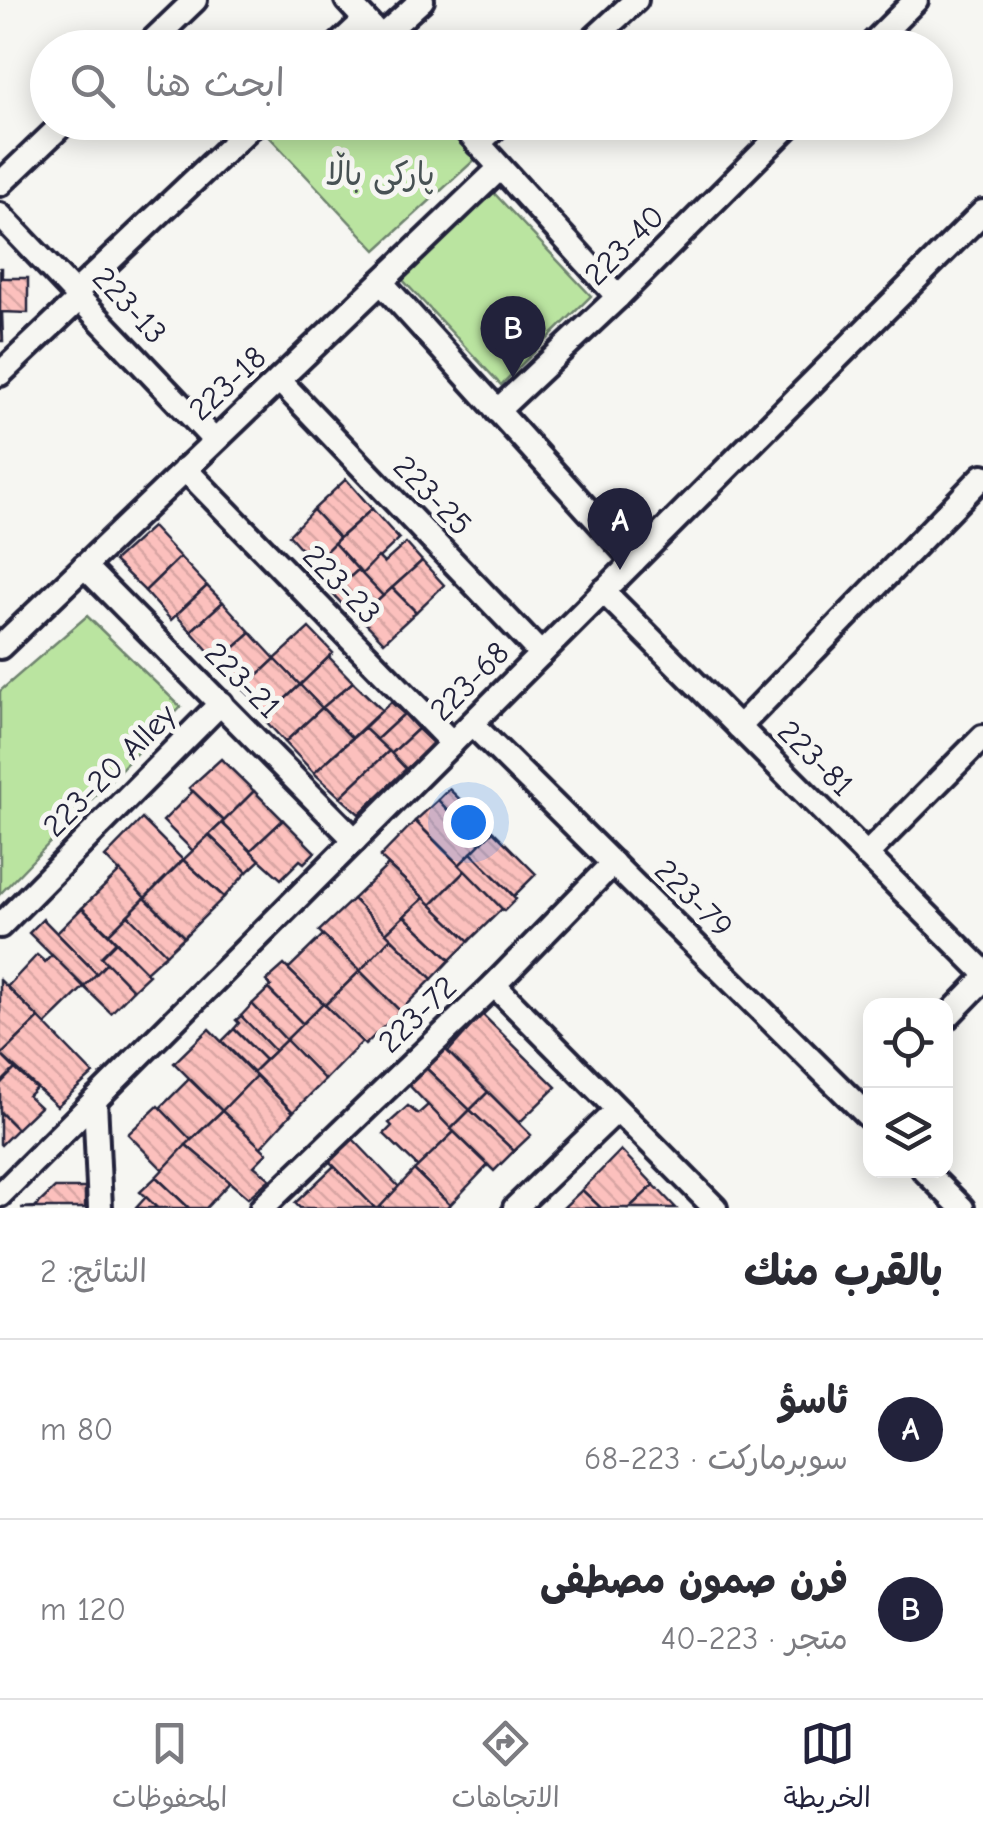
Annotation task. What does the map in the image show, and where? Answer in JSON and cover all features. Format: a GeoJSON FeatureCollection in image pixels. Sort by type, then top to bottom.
{"type":"FeatureCollection","features":[{"type":"Feature","properties":{"kind":"street"},"geometry":{"type":"LineString","coordinates":[[164,30],[195,0]]}},
{"type":"Feature","properties":{"kind":"street"},"geometry":{"type":"LineString","coordinates":[[347,0],[374,30]]}},
{"type":"Feature","properties":{"kind":"street"},"geometry":{"type":"LineString","coordinates":[[385,30],[422,0]]}},
{"type":"Feature","properties":{"kind":"street"},"geometry":{"type":"LineString","coordinates":[[604,30],[636,0]]}},
{"type":"Feature","properties":{"kind":"street"},"geometry":{"type":"LineString","coordinates":[[886,30],[916,0]]}},
{"type":"Feature","properties":{"kind":"street"},"geometry":{"type":"LineString","coordinates":[[0,184],[46,140]]}},
{"type":"Feature","properties":{"kind":"street"},"geometry":{"type":"LineString","coordinates":[[0,374],[237,140]]}},
{"type":"Feature","properties":{"kind":"street"},"geometry":{"type":"LineString","coordinates":[[475,140],[618,297]]}},
{"type":"Feature","properties":{"kind":"street"},"geometry":{"type":"LineString","coordinates":[[478,144],[482,140]]}},
{"type":"Feature","properties":{"kind":"street","name":"223-40"},"geometry":{"type":"LineString","coordinates":[[498,411],[775,140]]}},
{"type":"Feature","properties":{"kind":"street","name":"223-18"},"geometry":{"type":"LineString","coordinates":[[0,647],[500,168]]}},
{"type":"Feature","properties":{"kind":"street","name":"223-68"},"geometry":{"type":"LineString","coordinates":[[0,1195],[983,212]]}},
{"type":"Feature","properties":{"kind":"street","name":"223-13"},"geometry":{"type":"LineString","coordinates":[[0,215],[214,440]]}},
{"type":"Feature","properties":{"kind":"street"},"geometry":{"type":"LineString","coordinates":[[381,282],[634,561]]}},
{"type":"Feature","properties":{"kind":"street","name":"223-25"},"geometry":{"type":"LineString","coordinates":[[279,380],[541,654]]}},
{"type":"Feature","properties":{"kind":"street","name":"223-23"},"geometry":{"type":"LineString","coordinates":[[185,470],[452,743]]}},
{"type":"Feature","properties":{"kind":"street"},"geometry":{"type":"LineString","coordinates":[[739,727],[983,476]]}},
{"type":"Feature","properties":{"kind":"street","name":"223-21"},"geometry":{"type":"LineString","coordinates":[[84,566],[356,840]]}},
{"type":"Feature","properties":{"kind":"street","name":"223-81"},"geometry":{"type":"LineString","coordinates":[[603,592],[983,971]]}},
{"type":"Feature","properties":{"kind":"street","name":"223-20 Alley"},"geometry":{"type":"LineString","coordinates":[[0,926],[221,703]]}},
{"type":"Feature","properties":{"kind":"street","name":"223-79"},"geometry":{"type":"LineString","coordinates":[[472,724],[863,1102]]}},
{"type":"Feature","properties":{"kind":"street"},"geometry":{"type":"LineString","coordinates":[[866,854],[983,737]]}},
{"type":"Feature","properties":{"kind":"street","name":"223-72"},"geometry":{"type":"LineString","coordinates":[[262,1208],[494,985],[613,863]]}},
{"type":"Feature","properties":{"kind":"street"},"geometry":{"type":"LineString","coordinates":[[953,1011],[983,980]]}},
{"type":"Feature","properties":{"kind":"street"},"geometry":{"type":"LineString","coordinates":[[494,985],[715,1208]]}},
{"type":"Feature","properties":{"kind":"street"},"geometry":{"type":"LineString","coordinates":[[94,1100],[100,1208]]}},
{"type":"Feature","properties":{"kind":"street"},"geometry":{"type":"LineString","coordinates":[[515,1208],[616,1110]]}},
{"type":"Feature","properties":{"kind":"street"},"geometry":{"type":"LineString","coordinates":[[932,1178],[962,1208]]}},
{"type":"Feature","properties":{"kind":"green space","name":"پارکی باڵا"},"geometry":{"type":"Polygon","coordinates":[[[272,140],[465,140],[480,155],[376,250],[272,140]]]}},
{"type":"Feature","properties":{"kind":"green space"},"geometry":{"type":"Polygon","coordinates":[[[493,192],[591,296],[501,385],[401,278],[493,192]]]}},
{"type":"Feature","properties":{"kind":"green space"},"geometry":{"type":"Polygon","coordinates":[[[87,616],[181,707],[0,894],[0,691],[87,616]]]}},
{"type":"Feature","properties":{"kind":"building"},"geometry":{"type":"Polygon","coordinates":[[[0,268],[2,278],[28,278],[28,313],[2,312],[3,341],[0,341],[0,268]]]}},
{"type":"Feature","properties":{"kind":"building"},"geometry":{"type":"Polygon","coordinates":[[[346,479],[372,509],[339,538],[313,510],[346,479]]]}},
{"type":"Feature","properties":{"kind":"building"},"geometry":{"type":"Polygon","coordinates":[[[372,509],[399,539],[362,574],[334,543],[372,509]]]}},
{"type":"Feature","properties":{"kind":"building"},"geometry":{"type":"Polygon","coordinates":[[[313,510],[339,538],[314,563],[289,535],[313,510]]]}},
{"type":"Feature","properties":{"kind":"building"},"geometry":{"type":"Polygon","coordinates":[[[152,527],[180,557],[145,591],[114,561],[152,527]]]}},
{"type":"Feature","properties":{"kind":"building"},"geometry":{"type":"Polygon","coordinates":[[[334,543],[358,570],[335,591],[311,566],[334,543]]]}},
{"type":"Feature","properties":{"kind":"building"},"geometry":{"type":"Polygon","coordinates":[[[406,543],[422,561],[383,596],[362,574],[378,557],[384,563],[406,543]]]}},
{"type":"Feature","properties":{"kind":"building"},"geometry":{"type":"Polygon","coordinates":[[[180,557],[207,586],[171,620],[145,591],[180,557]]]}},
{"type":"Feature","properties":{"kind":"building"},"geometry":{"type":"Polygon","coordinates":[[[422,561],[444,585],[416,612],[392,588],[422,561]]]}},
{"type":"Feature","properties":{"kind":"building"},"geometry":{"type":"Polygon","coordinates":[[[358,570],[383,596],[360,617],[332,593],[358,570]]]}},
{"type":"Feature","properties":{"kind":"building"},"geometry":{"type":"Polygon","coordinates":[[[207,586],[223,602],[191,631],[176,615],[207,586]]]}},
{"type":"Feature","properties":{"kind":"building"},"geometry":{"type":"Polygon","coordinates":[[[392,588],[416,612],[384,642],[360,617],[392,588]]]}},
{"type":"Feature","properties":{"kind":"building"},"geometry":{"type":"Polygon","coordinates":[[[223,602],[251,633],[218,662],[191,631],[223,602]]]}},
{"type":"Feature","properties":{"kind":"building"},"geometry":{"type":"Polygon","coordinates":[[[309,628],[333,653],[300,685],[275,659],[309,628]]]}},
{"type":"Feature","properties":{"kind":"building"},"geometry":{"type":"Polygon","coordinates":[[[251,633],[275,659],[243,689],[218,662],[251,633]]]}},
{"type":"Feature","properties":{"kind":"building"},"geometry":{"type":"Polygon","coordinates":[[[329,657],[353,682],[322,708],[300,685],[329,657]]]}},
{"type":"Feature","properties":{"kind":"building"},"geometry":{"type":"Polygon","coordinates":[[[275,659],[300,685],[269,714],[243,689],[275,659]]]}},
{"type":"Feature","properties":{"kind":"building"},"geometry":{"type":"Polygon","coordinates":[[[353,682],[382,710],[352,738],[322,708],[353,682]]]}},
{"type":"Feature","properties":{"kind":"building"},"geometry":{"type":"Polygon","coordinates":[[[300,685],[322,708],[285,742],[264,719],[300,685]]]}},
{"type":"Feature","properties":{"kind":"building"},"geometry":{"type":"Polygon","coordinates":[[[391,702],[404,714],[376,740],[364,728],[391,702]]]}},
{"type":"Feature","properties":{"kind":"building"},"geometry":{"type":"Polygon","coordinates":[[[322,708],[352,738],[314,773],[285,742],[322,708]]]}},
{"type":"Feature","properties":{"kind":"building"},"geometry":{"type":"Polygon","coordinates":[[[404,714],[418,729],[391,754],[376,740],[404,714]]]}},
{"type":"Feature","properties":{"kind":"building"},"geometry":{"type":"Polygon","coordinates":[[[364,728],[389,751],[340,797],[314,773],[364,728]]]}},
{"type":"Feature","properties":{"kind":"building"},"geometry":{"type":"Polygon","coordinates":[[[418,729],[434,744],[406,769],[391,754],[418,729]]]}},
{"type":"Feature","properties":{"kind":"building"},"geometry":{"type":"Polygon","coordinates":[[[389,751],[406,769],[359,814],[340,797],[389,751]]]}},
{"type":"Feature","properties":{"kind":"building"},"geometry":{"type":"Polygon","coordinates":[[[221,759],[254,791],[224,821],[189,788],[221,759]]]}},
{"type":"Feature","properties":{"kind":"building"},"geometry":{"type":"Polygon","coordinates":[[[449,789],[493,831],[480,845],[438,800],[449,789]]]}},
{"type":"Feature","properties":{"kind":"building"},"geometry":{"type":"Polygon","coordinates":[[[193,791],[224,821],[193,851],[163,821],[193,791]]]}},
{"type":"Feature","properties":{"kind":"building"},"geometry":{"type":"Polygon","coordinates":[[[254,791],[283,820],[250,851],[222,823],[254,791]]]}},
{"type":"Feature","properties":{"kind":"building"},"geometry":{"type":"Polygon","coordinates":[[[438,800],[480,845],[459,865],[415,821],[438,800]]]}},
{"type":"Feature","properties":{"kind":"building"},"geometry":{"type":"Polygon","coordinates":[[[142,819],[183,860],[145,898],[105,857],[142,819]]]}},
{"type":"Feature","properties":{"kind":"building"},"geometry":{"type":"Polygon","coordinates":[[[283,820],[315,852],[304,863],[300,860],[281,879],[250,851],[283,820]]]}},
{"type":"Feature","properties":{"kind":"building"},"geometry":{"type":"Polygon","coordinates":[[[415,821],[465,871],[431,905],[380,857],[415,821]]]}},
{"type":"Feature","properties":{"kind":"building"},"geometry":{"type":"Polygon","coordinates":[[[222,823],[260,860],[247,872],[209,835],[222,823]]]}},
{"type":"Feature","properties":{"kind":"building"},"geometry":{"type":"Polygon","coordinates":[[[493,831],[536,874],[514,896],[471,853],[493,831]]]}},
{"type":"Feature","properties":{"kind":"building"},"geometry":{"type":"Polygon","coordinates":[[[209,835],[247,872],[224,897],[183,860],[209,835]]]}},
{"type":"Feature","properties":{"kind":"building"},"geometry":{"type":"Polygon","coordinates":[[[471,853],[516,899],[504,911],[459,865],[471,853]]]}},
{"type":"Feature","properties":{"kind":"building"},"geometry":{"type":"Polygon","coordinates":[[[183,860],[224,897],[184,937],[145,898],[183,860]]]}},
{"type":"Feature","properties":{"kind":"building"},"geometry":{"type":"Polygon","coordinates":[[[388,865],[424,898],[386,933],[353,899],[388,865]]]}},
{"type":"Feature","properties":{"kind":"building"},"geometry":{"type":"Polygon","coordinates":[[[120,871],[145,898],[109,934],[82,908],[120,871]]]}},
{"type":"Feature","properties":{"kind":"building"},"geometry":{"type":"Polygon","coordinates":[[[465,871],[502,909],[469,941],[431,905],[465,871]]]}},
{"type":"Feature","properties":{"kind":"building"},"geometry":{"type":"Polygon","coordinates":[[[145,898],[184,937],[166,954],[128,915],[145,898]]]}},
{"type":"Feature","properties":{"kind":"building"},"geometry":{"type":"Polygon","coordinates":[[[424,898],[469,941],[450,960],[404,916],[424,898]]]}},
{"type":"Feature","properties":{"kind":"building"},"geometry":{"type":"Polygon","coordinates":[[[353,899],[391,938],[360,971],[319,931],[353,899]]]}},
{"type":"Feature","properties":{"kind":"building"},"geometry":{"type":"Polygon","coordinates":[[[82,908],[116,942],[101,957],[107,963],[97,974],[57,933],[82,908]]]}},
{"type":"Feature","properties":{"kind":"building"},"geometry":{"type":"Polygon","coordinates":[[[128,915],[166,954],[146,972],[109,934],[128,915]]]}},
{"type":"Feature","properties":{"kind":"building"},"geometry":{"type":"Polygon","coordinates":[[[404,916],[450,960],[432,979],[386,933],[404,916]]]}},
{"type":"Feature","properties":{"kind":"building"},"geometry":{"type":"Polygon","coordinates":[[[43,919],[97,974],[84,987],[29,933],[43,919]]]}},
{"type":"Feature","properties":{"kind":"building"},"geometry":{"type":"Polygon","coordinates":[[[323,935],[360,971],[325,1005],[288,969],[323,935]]]}},
{"type":"Feature","properties":{"kind":"building"},"geometry":{"type":"Polygon","coordinates":[[[391,938],[432,979],[400,1011],[360,971],[391,938]]]}},
{"type":"Feature","properties":{"kind":"building"},"geometry":{"type":"Polygon","coordinates":[[[116,942],[149,975],[133,990],[101,957],[116,942]]]}},
{"type":"Feature","properties":{"kind":"building"},"geometry":{"type":"Polygon","coordinates":[[[37,955],[45,962],[52,955],[84,987],[45,1025],[7,987],[37,955]]]}},
{"type":"Feature","properties":{"kind":"building"},"geometry":{"type":"Polygon","coordinates":[[[107,963],[133,990],[111,1013],[84,987],[107,963]]]}},
{"type":"Feature","properties":{"kind":"building"},"geometry":{"type":"Polygon","coordinates":[[[284,965],[323,1003],[303,1024],[268,989],[271,986],[266,981],[284,965]]]}},
{"type":"Feature","properties":{"kind":"building"},"geometry":{"type":"Polygon","coordinates":[[[360,971],[400,1011],[365,1045],[325,1005],[360,971]]]}},
{"type":"Feature","properties":{"kind":"building"},"geometry":{"type":"Polygon","coordinates":[[[0,980],[39,1018],[1,1055],[0,1054],[0,980]]]}},
{"type":"Feature","properties":{"kind":"building"},"geometry":{"type":"Polygon","coordinates":[[[268,989],[303,1024],[286,1040],[252,1004],[268,989]]]}},
{"type":"Feature","properties":{"kind":"building"},"geometry":{"type":"Polygon","coordinates":[[[323,1003],[362,1042],[325,1080],[286,1040],[323,1003]]]}},
{"type":"Feature","properties":{"kind":"building"},"geometry":{"type":"Polygon","coordinates":[[[252,1004],[286,1040],[275,1051],[241,1016],[252,1004]]]}},
{"type":"Feature","properties":{"kind":"building"},"geometry":{"type":"Polygon","coordinates":[[[482,1014],[556,1087],[519,1123],[448,1052],[482,1014]]]}},
{"type":"Feature","properties":{"kind":"building"},"geometry":{"type":"Polygon","coordinates":[[[241,1016],[275,1051],[265,1060],[234,1029],[241,1016]]]}},
{"type":"Feature","properties":{"kind":"building"},"geometry":{"type":"Polygon","coordinates":[[[39,1018],[93,1074],[57,1106],[1,1055],[39,1018]]]}},
{"type":"Feature","properties":{"kind":"building"},"geometry":{"type":"Polygon","coordinates":[[[209,1029],[256,1076],[222,1111],[174,1063],[209,1029]]]}},
{"type":"Feature","properties":{"kind":"building"},"geometry":{"type":"Polygon","coordinates":[[[234,1029],[265,1060],[253,1072],[222,1041],[234,1029]]]}},
{"type":"Feature","properties":{"kind":"building"},"geometry":{"type":"Polygon","coordinates":[[[286,1040],[325,1080],[293,1112],[253,1072],[286,1040]]]}},
{"type":"Feature","properties":{"kind":"building"},"geometry":{"type":"Polygon","coordinates":[[[444,1048],[488,1092],[470,1110],[425,1067],[444,1048]]]}},
{"type":"Feature","properties":{"kind":"building"},"geometry":{"type":"Polygon","coordinates":[[[0,1054],[15,1069],[0,1084],[0,1054]]]}},
{"type":"Feature","properties":{"kind":"building"},"geometry":{"type":"Polygon","coordinates":[[[425,1067],[470,1110],[451,1129],[407,1083],[425,1067]]]}},
{"type":"Feature","properties":{"kind":"building"},"geometry":{"type":"Polygon","coordinates":[[[15,1069],[36,1088],[28,1096],[40,1107],[17,1129],[0,1112],[0,1084],[15,1069]]]}},
{"type":"Feature","properties":{"kind":"building"},"geometry":{"type":"Polygon","coordinates":[[[256,1076],[293,1112],[260,1148],[222,1111],[256,1076]]]}},
{"type":"Feature","properties":{"kind":"building"},"geometry":{"type":"Polygon","coordinates":[[[189,1079],[222,1111],[191,1140],[160,1108],[189,1079]]]}},
{"type":"Feature","properties":{"kind":"building"},"geometry":{"type":"Polygon","coordinates":[[[488,1092],[531,1135],[514,1151],[470,1110],[488,1092]]]}},
{"type":"Feature","properties":{"kind":"building"},"geometry":{"type":"Polygon","coordinates":[[[428,1105],[454,1132],[418,1167],[384,1134],[392,1126],[389,1123],[408,1106],[418,1114],[428,1105]]]}},
{"type":"Feature","properties":{"kind":"building"},"geometry":{"type":"Polygon","coordinates":[[[158,1106],[191,1140],[163,1170],[128,1134],[158,1106]]]}},
{"type":"Feature","properties":{"kind":"building"},"geometry":{"type":"Polygon","coordinates":[[[470,1110],[514,1151],[494,1171],[451,1129],[470,1110]]]}},
{"type":"Feature","properties":{"kind":"building"},"geometry":{"type":"Polygon","coordinates":[[[222,1111],[267,1153],[254,1166],[270,1179],[248,1198],[186,1145],[222,1111]]]}},
{"type":"Feature","properties":{"kind":"building"},"geometry":{"type":"Polygon","coordinates":[[[0,1112],[17,1129],[1,1145],[0,1144],[0,1112]]]}},
{"type":"Feature","properties":{"kind":"building"},"geometry":{"type":"Polygon","coordinates":[[[454,1132],[488,1165],[450,1205],[414,1170],[454,1132]]]}},
{"type":"Feature","properties":{"kind":"building"},"geometry":{"type":"Polygon","coordinates":[[[353,1139],[399,1187],[379,1208],[329,1161],[353,1139]]]}},
{"type":"Feature","properties":{"kind":"building"},"geometry":{"type":"Polygon","coordinates":[[[186,1145],[230,1182],[206,1208],[189,1208],[156,1177],[186,1145]]]}},
{"type":"Feature","properties":{"kind":"building"},"geometry":{"type":"Polygon","coordinates":[[[621,1150],[654,1185],[629,1208],[601,1208],[582,1190],[621,1150]]]}},
{"type":"Feature","properties":{"kind":"building"},"geometry":{"type":"Polygon","coordinates":[[[334,1166],[375,1208],[300,1208],[295,1203],[334,1166]]]}},
{"type":"Feature","properties":{"kind":"building"},"geometry":{"type":"Polygon","coordinates":[[[414,1170],[450,1205],[379,1208],[414,1170]]]}},
{"type":"Feature","properties":{"kind":"building"},"geometry":{"type":"Polygon","coordinates":[[[156,1177],[189,1208],[157,1208],[140,1192],[156,1177]]]}},
{"type":"Feature","properties":{"kind":"building"},"geometry":{"type":"Polygon","coordinates":[[[654,1185],[676,1208],[629,1208],[654,1185]]]}},
{"type":"Feature","properties":{"kind":"building"},"geometry":{"type":"Polygon","coordinates":[[[55,1188],[85,1188],[85,1208],[21,1208],[35,1207],[55,1188]]]}},
{"type":"Feature","properties":{"kind":"building"},"geometry":{"type":"Polygon","coordinates":[[[582,1190],[601,1208],[563,1208],[582,1190]]]}},
{"type":"Feature","properties":{"kind":"building"},"geometry":{"type":"Polygon","coordinates":[[[146,1197],[157,1208],[136,1208],[146,1197]]]}},
{"type":"Feature","properties":{"kind":"place","name":"فرن صمون مصطفى"},"geometry":{"type":"Point","coordinates":[513,378]}},
{"type":"Feature","properties":{"kind":"place","name":"ئاسؤ"},"geometry":{"type":"Point","coordinates":[620,570]}}]}
